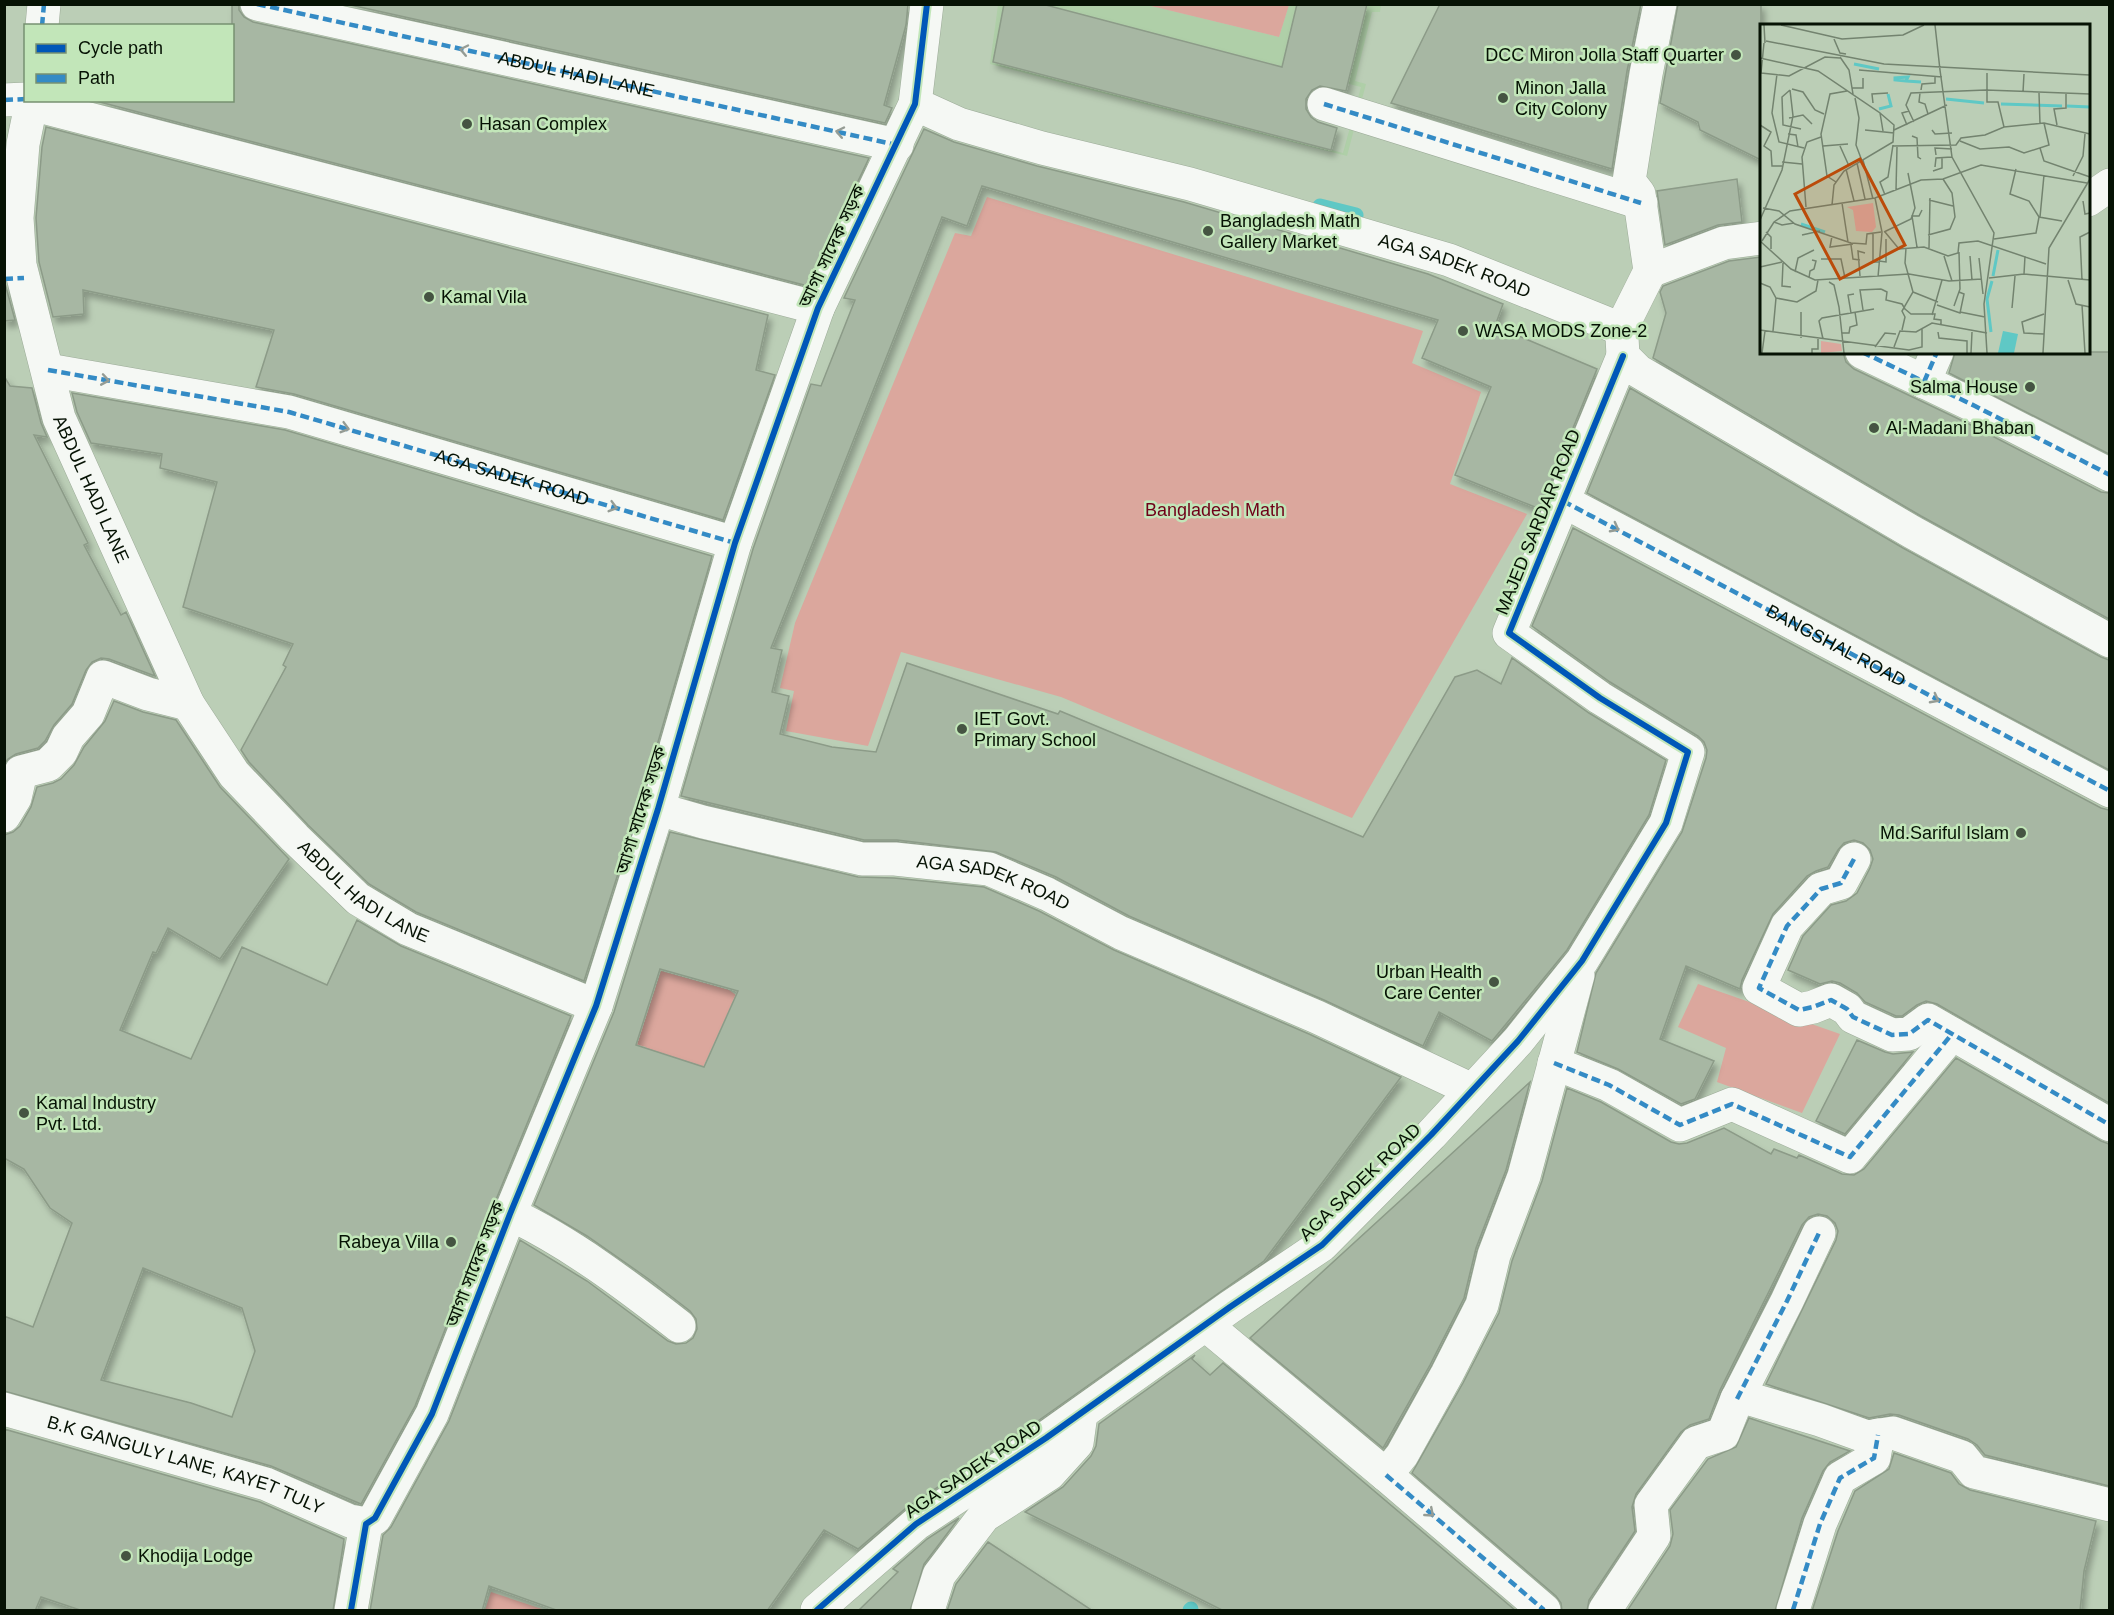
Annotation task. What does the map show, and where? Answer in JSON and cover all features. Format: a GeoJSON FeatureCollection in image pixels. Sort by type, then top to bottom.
{"type":"FeatureCollection","features":[{"type":"Feature","properties":{"kind":"street"},"geometry":{"type":"LineString","coordinates":[[42,24],[44,4]]}},
{"type":"Feature","properties":{"kind":"street","name":"ABDUL HADI LANE"},"geometry":{"type":"LineString","coordinates":[[257,4],[897,145]]}},
{"type":"Feature","properties":{"kind":"street","name":"আগা সাদেক সড়ক"},"geometry":{"type":"LineString","coordinates":[[351,1611],[366,1524],[375,1518],[432,1414],[510,1214],[596,1006],[658,810],[735,543],[818,308],[915,104],[927,4]]}},
{"type":"Feature","properties":{"kind":"street"},"geometry":{"type":"LineString","coordinates":[[1660,4],[1629,181],[1639,194],[1650,271],[1622,342],[1638,371],[1891,520],[2109,641]]}},
{"type":"Feature","properties":{"kind":"street","name":"ABDUL HADI LANE"},"geometry":{"type":"LineString","coordinates":[[23,101],[23,144],[17,219],[20,265],[14,278],[48,370],[59,418],[188,704],[234,774],[358,899],[408,929],[596,1006]]}},
{"type":"Feature","properties":{"kind":"street","name":"ABDUL HADI LANE"},"geometry":{"type":"LineString","coordinates":[[27,102],[818,308]]}},
{"type":"Feature","properties":{"kind":"street","name":"AGA SADEK ROAD"},"geometry":{"type":"LineString","coordinates":[[915,104],[959,124],[1042,148],[1190,184],[1449,260],[1531,295],[1622,342]]}},
{"type":"Feature","properties":{"kind":"street"},"geometry":{"type":"LineString","coordinates":[[1324,104],[1641,203]]}},
{"type":"Feature","properties":{"kind":"street"},"geometry":{"type":"LineString","coordinates":[[2090,199],[2109,185]]}},
{"type":"Feature","properties":{"kind":"street"},"geometry":{"type":"LineString","coordinates":[[1650,271],[1724,243],[1760,238]]}},
{"type":"Feature","properties":{"kind":"street","name":"MAJED SARDAR ROAD"},"geometry":{"type":"LineString","coordinates":[[1622,342],[1563,501],[1509,633],[1600,698],[1688,752]]}},
{"type":"Feature","properties":{"kind":"street"},"geometry":{"type":"LineString","coordinates":[[1866,354],[2109,475]]}},
{"type":"Feature","properties":{"kind":"street"},"geometry":{"type":"LineString","coordinates":[[1924,382],[1936,354]]}},
{"type":"Feature","properties":{"kind":"street","name":"AGA SADEK ROAD"},"geometry":{"type":"LineString","coordinates":[[48,370],[289,412],[735,543]]}},
{"type":"Feature","properties":{"kind":"street","name":"BANGSHAL ROAD"},"geometry":{"type":"LineString","coordinates":[[1563,501],[2109,791]]}},
{"type":"Feature","properties":{"kind":"street"},"geometry":{"type":"LineString","coordinates":[[4,816],[15,798],[21,772],[48,765],[61,752],[68,736],[88,714],[103,677],[148,694],[188,704]]}},
{"type":"Feature","properties":{"kind":"street","name":"AGA SADEK ROAD"},"geometry":{"type":"LineString","coordinates":[[817,1611],[916,1524],[1081,1413],[1322,1245],[1518,1041],[1582,961],[1666,823],[1688,752]]}},
{"type":"Feature","properties":{"kind":"street","name":"AGA SADEK ROAD"},"geometry":{"type":"LineString","coordinates":[[658,810],[861,859],[895,859],[989,869],[1047,894],[1121,933],[1317,1017],[1472,1090]]}},
{"type":"Feature","properties":{"kind":"street"},"geometry":{"type":"LineString","coordinates":[[1854,859],[1841,883],[1821,889],[1787,926],[1759,988],[1799,1010],[1831,1000],[1847,1009],[1853,1017],[1892,1035],[1909,1034],[1928,1020],[2109,1125]]}},
{"type":"Feature","properties":{"kind":"street"},"geometry":{"type":"LineString","coordinates":[[1386,1474],[1402,1455],[1482,1305],[1494,1255],[1524,1176],[1582,961]]}},
{"type":"Feature","properties":{"kind":"street"},"geometry":{"type":"LineString","coordinates":[[1554,1063],[1609,1085],[1680,1125],[1732,1104],[1850,1157],[1952,1034]]}},
{"type":"Feature","properties":{"kind":"street"},"geometry":{"type":"LineString","coordinates":[[510,1214],[536,1226],[620,1281],[679,1326]]}},
{"type":"Feature","properties":{"kind":"street"},"geometry":{"type":"LineString","coordinates":[[1605,1611],[1654,1536],[1651,1506],[1696,1443],[1723,1434],[1737,1399],[1787,1302],[1819,1233]]}},
{"type":"Feature","properties":{"kind":"street"},"geometry":{"type":"LineString","coordinates":[[1206,1326],[1386,1474],[1544,1611]]}},
{"type":"Feature","properties":{"kind":"street"},"geometry":{"type":"LineString","coordinates":[[1737,1399],[1750,1399],[1867,1437],[1893,1433],[1962,1457],[1974,1472],[2109,1505]]}},
{"type":"Feature","properties":{"kind":"street","name":"B.K GANGULY LANE, KAYET TULY"},"geometry":{"type":"LineString","coordinates":[[4,1409],[266,1484],[350,1521],[366,1524]]}},
{"type":"Feature","properties":{"kind":"street"},"geometry":{"type":"LineString","coordinates":[[928,1611],[939,1575],[984,1515],[1049,1474],[1077,1443],[1081,1413]]}},
{"type":"Feature","properties":{"kind":"street"},"geometry":{"type":"LineString","coordinates":[[1793,1611],[1820,1524],[1840,1478],[1874,1458],[1878,1435]]}},
{"type":"Feature","properties":{"kind":"shaded area"},"geometry":{"type":"Polygon","coordinates":[[[998,5],[1004,5],[993,62],[1343,153],[1361,87],[1042,5],[1147,5],[1279,37],[1289,5],[1381,5],[1380,12],[1372,12],[1355,81],[1366,84],[1347,156],[990,64],[998,5]]]}},
{"type":"Feature","properties":{"kind":"green space"},"geometry":{"type":"Polygon","coordinates":[[[1147,5],[1289,5],[1279,37],[1147,5]]]}},
{"type":"Feature","properties":{"kind":"green space","name":"Bangladesh Math"},"geometry":{"type":"Polygon","coordinates":[[[987,197],[1423,331],[1412,363],[1481,392],[1450,484],[1527,514],[1352,818],[1061,697],[901,652],[868,746],[786,731],[794,691],[780,688],[795,623],[955,233],[971,236],[987,197]]]}},
{"type":"Feature","properties":{"kind":"green space"},"geometry":{"type":"Polygon","coordinates":[[[661,971],[729,990],[736,995],[700,1074],[643,1059],[646,1047],[637,1045],[661,971]]]}},
{"type":"Feature","properties":{"kind":"green space"},"geometry":{"type":"Polygon","coordinates":[[[1698,984],[1840,1034],[1802,1113],[1717,1082],[1726,1048],[1678,1027],[1698,984]]]}},
{"type":"Feature","properties":{"kind":"green space"},"geometry":{"type":"Polygon","coordinates":[[[491,1592],[545,1610],[485,1610],[491,1592]]]}},
{"type":"Feature","properties":{"kind":"building"},"geometry":{"type":"Polygon","coordinates":[[[232,4],[239,4],[239,10],[244,17],[253,22],[869,158],[808,286],[100,102],[234,102],[234,24],[232,24],[232,4]]]}},
{"type":"Feature","properties":{"kind":"building"},"geometry":{"type":"Polygon","coordinates":[[[346,4],[908,4],[906,25],[884,105],[892,108],[885,123],[346,4]]]}},
{"type":"Feature","properties":{"kind":"building"},"geometry":{"type":"Polygon","coordinates":[[[1004,4],[1042,4],[1282,67],[1297,4],[1367,4],[1346,91],[1320,86],[1312,90],[1306,99],[1306,109],[1311,117],[1318,122],[1337,128],[1331,150],[993,62],[1004,4]]]}},
{"type":"Feature","properties":{"kind":"building"},"geometry":{"type":"Polygon","coordinates":[[[1440,4],[1641,4],[1627,71],[1612,169],[1391,103],[1440,4]]]}},
{"type":"Feature","properties":{"kind":"building"},"geometry":{"type":"Polygon","coordinates":[[[1678,4],[1761,4],[1760,160],[1700,130],[1698,122],[1660,103],[1678,4]]]}},
{"type":"Feature","properties":{"kind":"building"},"geometry":{"type":"Polygon","coordinates":[[[46,127],[768,315],[756,370],[775,375],[723,520],[294,394],[256,387],[274,330],[83,290],[84,314],[53,317],[39,262],[36,218],[46,127]]]}},
{"type":"Feature","properties":{"kind":"building"},"geometry":{"type":"Polygon","coordinates":[[[924,129],[954,142],[1037,166],[1184,202],[1428,274],[1503,304],[1495,326],[1597,369],[1540,509],[1455,475],[1491,387],[1422,358],[1438,320],[982,186],[967,226],[942,217],[771,648],[782,650],[772,692],[789,696],[780,734],[832,747],[876,752],[907,663],[1058,714],[1060,711],[1363,837],[1455,677],[1477,670],[1501,684],[1512,658],[1589,713],[1666,760],[1649,815],[1567,950],[1492,1041],[1439,1012],[1423,1046],[1324,1000],[1129,916],[1056,877],[996,852],[897,840],[864,840],[681,796],[753,549],[811,384],[821,386],[855,300],[844,298],[924,129]]]}},
{"type":"Feature","properties":{"kind":"building"},"geometry":{"type":"Polygon","coordinates":[[[1737,179],[1742,222],[1718,225],[1665,245],[1657,191],[1737,179]]]}},
{"type":"Feature","properties":{"kind":"building"},"geometry":{"type":"Polygon","coordinates":[[[1760,257],[1760,354],[1844,354],[1846,362],[1854,369],[1967,423],[2101,492],[2109,493],[2109,619],[1921,516],[1653,358],[1666,313],[1660,292],[1663,286],[1729,261],[1760,257]]]}},
{"type":"Feature","properties":{"kind":"building"},"geometry":{"type":"Polygon","coordinates":[[[4,280],[15,320],[4,321],[4,280]]]}},
{"type":"Feature","properties":{"kind":"building"},"geometry":{"type":"Polygon","coordinates":[[[2109,352],[2109,454],[1949,373],[1954,354],[2109,352]]]}},
{"type":"Feature","properties":{"kind":"building"},"geometry":{"type":"Polygon","coordinates":[[[4,376],[10,386],[32,388],[47,437],[34,435],[88,543],[84,545],[121,615],[126,612],[155,676],[109,659],[101,658],[92,662],[86,670],[72,704],[54,725],[45,741],[38,748],[16,754],[4,764],[4,376]]]}},
{"type":"Feature","properties":{"kind":"building"},"geometry":{"type":"Polygon","coordinates":[[[1630,388],[1903,548],[2109,660],[2109,770],[1587,493],[1630,388]]]}},
{"type":"Feature","properties":{"kind":"building"},"geometry":{"type":"Polygon","coordinates":[[[72,393],[285,430],[712,556],[640,804],[584,981],[416,912],[369,884],[308,825],[249,762],[241,750],[286,667],[283,665],[293,644],[183,607],[217,482],[160,468],[162,454],[91,443],[77,412],[72,393]]]}},
{"type":"Feature","properties":{"kind":"building"},"geometry":{"type":"Polygon","coordinates":[[[1573,528],[2101,808],[2109,810],[2109,1103],[1937,1004],[1926,1001],[1902,1016],[1896,1016],[1865,1002],[1857,993],[1840,983],[1832,981],[1820,984],[1788,970],[1803,936],[1831,905],[1846,901],[1857,893],[1870,868],[1873,859],[1870,850],[1863,843],[1854,840],[1844,843],[1828,867],[1807,876],[1773,914],[1740,989],[1686,966],[1660,1039],[1714,1061],[1695,1099],[1681,1104],[1618,1069],[1577,1052],[1596,973],[1682,832],[1707,750],[1704,742],[1698,736],[1610,682],[1532,626],[1573,528]]]}},
{"type":"Feature","properties":{"kind":"building"},"geometry":{"type":"Polygon","coordinates":[[[114,701],[143,712],[176,720],[220,787],[289,859],[220,959],[168,928],[156,953],[153,952],[120,1030],[191,1059],[242,947],[327,985],[357,920],[401,946],[571,1016],[415,1406],[361,1504],[271,1466],[4,1391],[4,1316],[33,1327],[72,1223],[50,1208],[24,1169],[4,1158],[4,835],[20,826],[31,807],[37,787],[61,779],[74,765],[84,747],[105,721],[114,701]],[[143,1268],[101,1380],[191,1403],[232,1417],[255,1351],[242,1308],[143,1268]]]}},
{"type":"Feature","properties":{"kind":"building"},"geometry":{"type":"Polygon","coordinates":[[[670,832],[858,877],[894,878],[984,887],[1039,911],[1114,950],[1309,1034],[1401,1077],[1264,1261],[1035,1423],[906,1508],[858,1549],[824,1530],[767,1611],[559,1611],[489,1586],[482,1611],[370,1611],[383,1535],[391,1527],[449,1421],[520,1240],[587,1281],[668,1341],[676,1344],[686,1343],[693,1338],[697,1329],[696,1319],[690,1311],[650,1280],[587,1236],[534,1205],[614,1012],[670,832]],[[660,969],[636,1045],[704,1067],[738,991],[660,969]]]}},
{"type":"Feature","properties":{"kind":"building"},"geometry":{"type":"Polygon","coordinates":[[[1857,1040],[1893,1054],[1913,1052],[1845,1134],[1816,1121],[1857,1040]]]}},
{"type":"Feature","properties":{"kind":"building"},"geometry":{"type":"Polygon","coordinates":[[[1956,1058],[2109,1144],[2109,1486],[1985,1455],[1968,1439],[1899,1415],[1890,1414],[1869,1418],[1766,1384],[1836,1240],[1838,1231],[1835,1223],[1827,1216],[1818,1214],[1809,1217],[1802,1225],[1720,1390],[1709,1419],[1690,1425],[1681,1432],[1636,1494],[1632,1507],[1635,1531],[1589,1600],[1587,1611],[1562,1611],[1561,1603],[1556,1596],[1412,1473],[1463,1383],[1499,1313],[1512,1261],[1542,1181],[1567,1088],[1601,1102],[1671,1142],[1687,1143],[1724,1128],[1771,1154],[1774,1149],[1797,1158],[1799,1155],[1842,1174],[1854,1175],[1864,1169],[1956,1058]]]}},
{"type":"Feature","properties":{"kind":"building"},"geometry":{"type":"Polygon","coordinates":[[[1530,1082],[1506,1170],[1476,1248],[1464,1298],[1430,1365],[1383,1448],[1250,1338],[1530,1082]]]}},
{"type":"Feature","properties":{"kind":"building"},"geometry":{"type":"Polygon","coordinates":[[[1195,1355],[1192,1359],[1210,1375],[1223,1363],[1516,1611],[1224,1611],[1025,1512],[1063,1487],[1091,1456],[1096,1446],[1099,1424],[1195,1355]]]}},
{"type":"Feature","properties":{"kind":"building"},"geometry":{"type":"Polygon","coordinates":[[[1749,1418],[1850,1451],[1830,1462],[1823,1471],[1802,1518],[1775,1611],[1627,1611],[1670,1546],[1673,1534],[1670,1510],[1708,1459],[1736,1447],[1749,1418]]]}},
{"type":"Feature","properties":{"kind":"building"},"geometry":{"type":"Polygon","coordinates":[[[4,1429],[260,1502],[344,1539],[333,1611],[83,1611],[41,1597],[35,1611],[4,1611],[4,1429]]]}},
{"type":"Feature","properties":{"kind":"building"},"geometry":{"type":"Polygon","coordinates":[[[1894,1453],[1951,1473],[1959,1484],[1970,1490],[2096,1521],[2084,1571],[2080,1611],[1812,1611],[1838,1531],[1855,1491],[1889,1469],[1894,1453]]]}},
{"type":"Feature","properties":{"kind":"building"},"geometry":{"type":"Polygon","coordinates":[[[959,1518],[924,1564],[910,1611],[858,1611],[898,1572],[893,1569],[927,1539],[959,1518]]]}},
{"type":"Feature","properties":{"kind":"building"},"geometry":{"type":"Polygon","coordinates":[[[988,1542],[1093,1611],[947,1611],[956,1584],[988,1542]]]}},
{"type":"Feature","properties":{"kind":"waterway"},"geometry":{"type":"LineString","coordinates":[[1320,206],[1356,215],[1350,234]]}},
{"type":"Feature","properties":{"kind":"marked path"},"geometry":{"type":"LineString","coordinates":[[42,24],[44,4]]}},
{"type":"Feature","properties":{"kind":"marked path"},"geometry":{"type":"LineString","coordinates":[[257,4],[897,145]]}},
{"type":"Feature","properties":{"kind":"marked path"},"geometry":{"type":"LineString","coordinates":[[4,100],[24,99]]}},
{"type":"Feature","properties":{"kind":"marked path"},"geometry":{"type":"LineString","coordinates":[[1324,104],[1641,203]]}},
{"type":"Feature","properties":{"kind":"marked path"},"geometry":{"type":"LineString","coordinates":[[4,279],[24,278]]}},
{"type":"Feature","properties":{"kind":"marked path"},"geometry":{"type":"LineString","coordinates":[[1866,354],[2110,475]]}},
{"type":"Feature","properties":{"kind":"marked path"},"geometry":{"type":"LineString","coordinates":[[1924,382],[1936,354]]}},
{"type":"Feature","properties":{"kind":"marked path"},"geometry":{"type":"LineString","coordinates":[[48,370],[289,412],[735,543]]}},
{"type":"Feature","properties":{"kind":"marked path"},"geometry":{"type":"LineString","coordinates":[[1563,501],[2110,791]]}},
{"type":"Feature","properties":{"kind":"marked path"},"geometry":{"type":"LineString","coordinates":[[1854,859],[1841,883],[1821,889],[1787,926],[1759,988],[1799,1010],[1831,1000],[1847,1009],[1853,1017],[1892,1035],[1909,1034],[1928,1020],[2110,1125]]}},
{"type":"Feature","properties":{"kind":"marked path"},"geometry":{"type":"LineString","coordinates":[[1554,1063],[1609,1085],[1680,1125],[1732,1104],[1850,1157],[1952,1034]]}},
{"type":"Feature","properties":{"kind":"marked path"},"geometry":{"type":"LineString","coordinates":[[1737,1399],[1819,1233]]}},
{"type":"Feature","properties":{"kind":"marked path"},"geometry":{"type":"LineString","coordinates":[[1793,1610],[1820,1524],[1840,1478],[1874,1458],[1878,1435]]}},
{"type":"Feature","properties":{"kind":"marked path"},"geometry":{"type":"LineString","coordinates":[[1386,1475],[1544,1610]]}},
{"type":"Feature","properties":{"kind":"cycle path"},"geometry":{"type":"LineString","coordinates":[[351,1610],[366,1524],[375,1518],[432,1414],[510,1214],[596,1006],[658,809],[735,543],[818,308],[915,104],[927,4]]}},
{"type":"Feature","properties":{"kind":"cycle path"},"geometry":{"type":"LineString","coordinates":[[817,1610],[916,1524],[1046,1438],[1230,1307],[1322,1245],[1431,1135],[1518,1041],[1582,961],[1666,823],[1688,752],[1600,698],[1509,633],[1623,356]]}},
{"type":"Feature","properties":{"kind":"place","name":"DCC Miron Jolla Staff Quarter"},"geometry":{"type":"Point","coordinates":[1736,55]}},
{"type":"Feature","properties":{"kind":"place","name":"Minon Jalla City Colony"},"geometry":{"type":"Point","coordinates":[1503,98]}},
{"type":"Feature","properties":{"kind":"place","name":"Hasan Complex"},"geometry":{"type":"Point","coordinates":[467,124]}},
{"type":"Feature","properties":{"kind":"place","name":"Bangladesh Math Gallery Market"},"geometry":{"type":"Point","coordinates":[1208,231]}},
{"type":"Feature","properties":{"kind":"place","name":"Kamal Vila"},"geometry":{"type":"Point","coordinates":[429,297]}},
{"type":"Feature","properties":{"kind":"place","name":"WASA MODS Zone-2"},"geometry":{"type":"Point","coordinates":[1463,331]}},
{"type":"Feature","properties":{"kind":"place","name":"Salma House"},"geometry":{"type":"Point","coordinates":[2030,387]}},
{"type":"Feature","properties":{"kind":"place","name":"Al-Madani Bhaban"},"geometry":{"type":"Point","coordinates":[1874,428]}},
{"type":"Feature","properties":{"kind":"place","name":"IET Govt. Primary School"},"geometry":{"type":"Point","coordinates":[962,729]}},
{"type":"Feature","properties":{"kind":"place","name":"Md.Sariful Islam"},"geometry":{"type":"Point","coordinates":[2021,833]}},
{"type":"Feature","properties":{"kind":"place","name":"Urban Health Care Center"},"geometry":{"type":"Point","coordinates":[1494,982]}},
{"type":"Feature","properties":{"kind":"place","name":"Kamal Industry Pvt. Ltd."},"geometry":{"type":"Point","coordinates":[24,1113]}},
{"type":"Feature","properties":{"kind":"place","name":"Rabeya Villa"},"geometry":{"type":"Point","coordinates":[451,1242]}},
{"type":"Feature","properties":{"kind":"place","name":"Khodija Lodge"},"geometry":{"type":"Point","coordinates":[126,1556]}}]}
